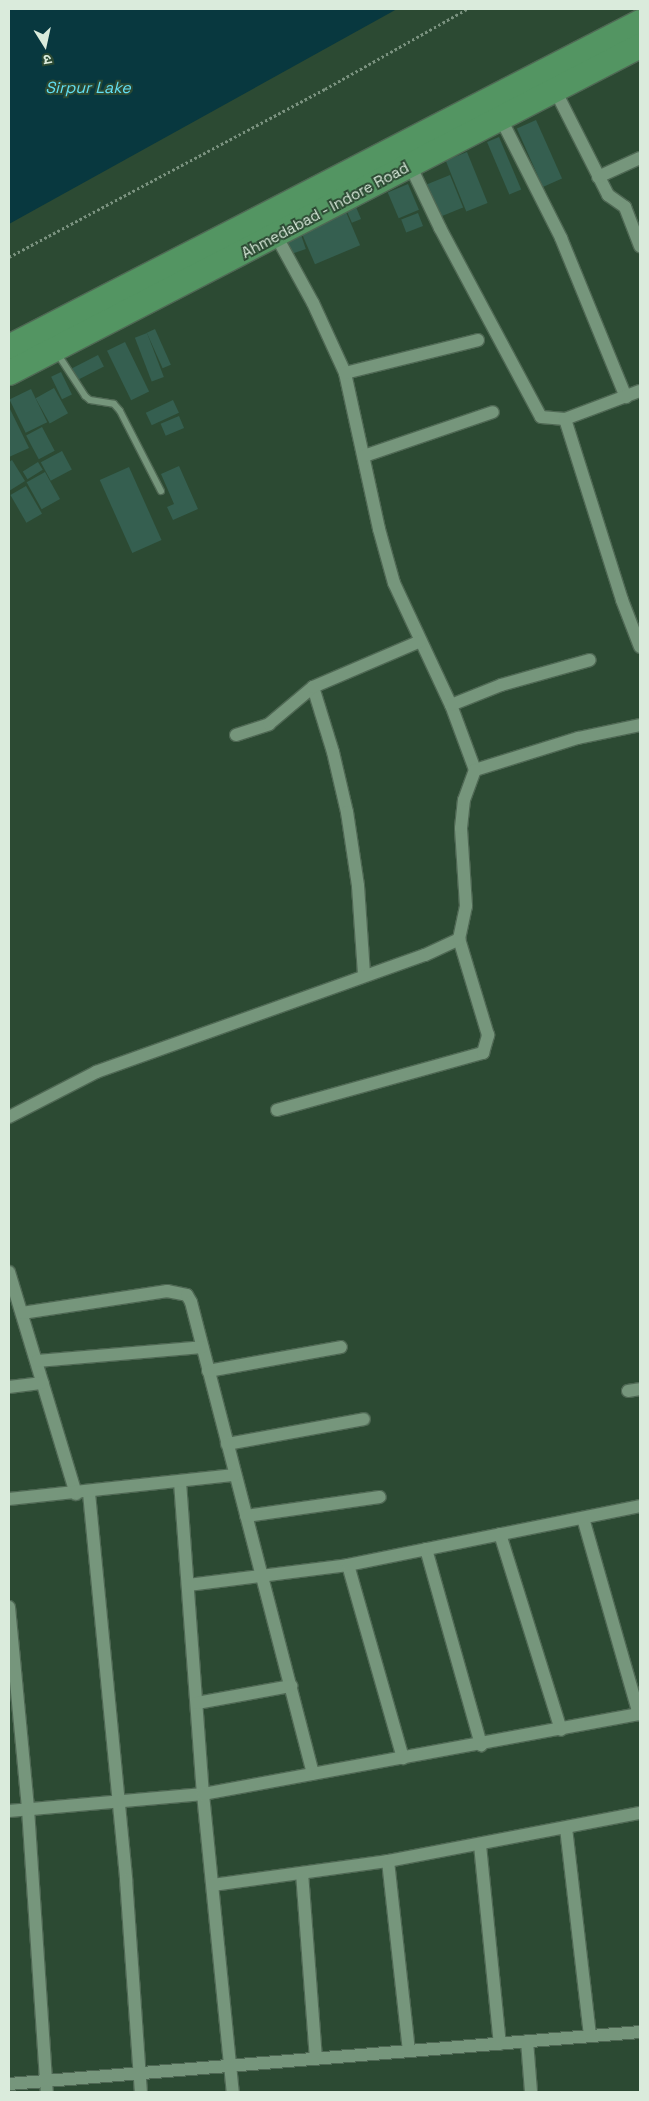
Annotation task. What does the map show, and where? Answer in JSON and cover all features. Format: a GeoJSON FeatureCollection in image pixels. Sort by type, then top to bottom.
{"type":"FeatureCollection","features":[{"type":"Feature","properties":{"kind":"highway","name":"Ahmedabad - Indore Road"},"geometry":{"type":"LineString","coordinates":[[9,347],[640,22]]}},
{"type":"Feature","properties":{"kind":"highway","name":"Ahmedabad - Indore Road"},"geometry":{"type":"LineString","coordinates":[[9,373],[640,46]]}},
{"type":"Feature","properties":{"kind":"street"},"geometry":{"type":"LineString","coordinates":[[555,90],[608,195],[626,207],[640,246]]}},
{"type":"Feature","properties":{"kind":"street"},"geometry":{"type":"LineString","coordinates":[[500,117],[561,238],[626,397]]}},
{"type":"Feature","properties":{"kind":"street"},"geometry":{"type":"LineString","coordinates":[[598,177],[640,158]]}},
{"type":"Feature","properties":{"kind":"street"},"geometry":{"type":"LineString","coordinates":[[410,165],[440,228],[541,417],[565,419],[640,391]]}},
{"type":"Feature","properties":{"kind":"street"},"geometry":{"type":"LineString","coordinates":[[264,215],[313,303],[345,373],[394,583],[451,705],[474,770],[464,800],[462,828],[466,906],[459,939],[488,1035],[483,1053],[277,1110]]}},
{"type":"Feature","properties":{"kind":"street"},"geometry":{"type":"LineString","coordinates":[[345,373],[478,340]]}},
{"type":"Feature","properties":{"kind":"street"},"geometry":{"type":"LineString","coordinates":[[364,456],[493,412]]}},
{"type":"Feature","properties":{"kind":"street"},"geometry":{"type":"LineString","coordinates":[[565,419],[622,600],[640,647]]}},
{"type":"Feature","properties":{"kind":"street"},"geometry":{"type":"LineString","coordinates":[[236,735],[269,724],[313,687],[421,641]]}},
{"type":"Feature","properties":{"kind":"street"},"geometry":{"type":"LineString","coordinates":[[451,705],[501,685],[590,660]]}},
{"type":"Feature","properties":{"kind":"street"},"geometry":{"type":"LineString","coordinates":[[313,687],[333,752],[347,812],[358,886],[364,974]]}},
{"type":"Feature","properties":{"kind":"street"},"geometry":{"type":"LineString","coordinates":[[474,770],[578,738],[640,725]]}},
{"type":"Feature","properties":{"kind":"street"},"geometry":{"type":"LineString","coordinates":[[9,1117],[96,1072],[364,974],[425,954],[459,939]]}},
{"type":"Feature","properties":{"kind":"street"},"geometry":{"type":"LineString","coordinates":[[9,1272],[43,1383],[82,1494],[119,1802],[141,2092]]}},
{"type":"Feature","properties":{"kind":"street"},"geometry":{"type":"LineString","coordinates":[[22,1313],[179,1292],[191,1302],[313,1774]]}},
{"type":"Feature","properties":{"kind":"street"},"geometry":{"type":"LineString","coordinates":[[37,1361],[202,1347]]}},
{"type":"Feature","properties":{"kind":"street"},"geometry":{"type":"LineString","coordinates":[[208,1371],[341,1347]]}},
{"type":"Feature","properties":{"kind":"street"},"geometry":{"type":"LineString","coordinates":[[9,1387],[43,1383]]}},
{"type":"Feature","properties":{"kind":"street"},"geometry":{"type":"LineString","coordinates":[[227,1444],[364,1419]]}},
{"type":"Feature","properties":{"kind":"street"},"geometry":{"type":"LineString","coordinates":[[9,1499],[82,1494],[235,1475]]}},
{"type":"Feature","properties":{"kind":"street"},"geometry":{"type":"LineString","coordinates":[[180,1482],[204,1794],[233,2092]]}},
{"type":"Feature","properties":{"kind":"street"},"geometry":{"type":"LineString","coordinates":[[246,1516],[380,1497]]}},
{"type":"Feature","properties":{"kind":"street"},"geometry":{"type":"LineString","coordinates":[[188,1585],[263,1578],[348,1565],[640,1506]]}},
{"type":"Feature","properties":{"kind":"street"},"geometry":{"type":"LineString","coordinates":[[9,1811],[204,1794],[481,1745],[640,1714],[583,1518]]}},
{"type":"Feature","properties":{"kind":"street"},"geometry":{"type":"LineString","coordinates":[[500,1534],[561,1730]]}},
{"type":"Feature","properties":{"kind":"street"},"geometry":{"type":"LineString","coordinates":[[426,1549],[481,1745]]}},
{"type":"Feature","properties":{"kind":"street"},"geometry":{"type":"LineString","coordinates":[[348,1565],[402,1758]]}},
{"type":"Feature","properties":{"kind":"street"},"geometry":{"type":"LineString","coordinates":[[9,1608],[28,1809],[46,2087]]}},
{"type":"Feature","properties":{"kind":"street"},"geometry":{"type":"LineString","coordinates":[[197,1703],[290,1686]]}},
{"type":"Feature","properties":{"kind":"street"},"geometry":{"type":"LineString","coordinates":[[213,1885],[388,1862],[640,1813]]}},
{"type":"Feature","properties":{"kind":"street"},"geometry":{"type":"LineString","coordinates":[[566,1828],[590,2036]]}},
{"type":"Feature","properties":{"kind":"street"},"geometry":{"type":"LineString","coordinates":[[480,1845],[500,2044]]}},
{"type":"Feature","properties":{"kind":"street"},"geometry":{"type":"LineString","coordinates":[[388,1862],[409,2051]]}},
{"type":"Feature","properties":{"kind":"street"},"geometry":{"type":"LineString","coordinates":[[302,1873],[316,2058]]}},
{"type":"Feature","properties":{"kind":"street"},"geometry":{"type":"LineString","coordinates":[[9,2084],[46,2087],[139,2074],[640,2032]]}},
{"type":"Feature","properties":{"kind":"street"},"geometry":{"type":"LineString","coordinates":[[528,2042],[531,2092]]}},
{"type":"Feature","properties":{"kind":"lane"},"geometry":{"type":"LineString","coordinates":[[55,349],[85,396],[90,400],[114,404],[120,411],[162,491]]}},
{"type":"Feature","properties":{"kind":"path"},"geometry":{"type":"LineString","coordinates":[[9,256],[325,89],[467,9]]}},
{"type":"Feature","properties":{"kind":"water","name":"Sirpur Lake"},"geometry":{"type":"Polygon","coordinates":[[[9,9],[397,9],[9,224],[9,9]]]}},
{"type":"Feature","properties":{"kind":"building"},"geometry":{"type":"Polygon","coordinates":[[[536,120],[562,178],[543,187],[517,129],[536,120]]]}},
{"type":"Feature","properties":{"kind":"building"},"geometry":{"type":"Polygon","coordinates":[[[499,137],[521,189],[509,195],[487,142],[499,137]]]}},
{"type":"Feature","properties":{"kind":"building"},"geometry":{"type":"Polygon","coordinates":[[[467,152],[488,203],[466,212],[446,161],[467,152]]]}},
{"type":"Feature","properties":{"kind":"building"},"geometry":{"type":"Polygon","coordinates":[[[450,175],[463,207],[439,217],[426,185],[450,175]]]}},
{"type":"Feature","properties":{"kind":"building"},"geometry":{"type":"Polygon","coordinates":[[[408,184],[419,210],[399,218],[388,193],[408,184]]]}},
{"type":"Feature","properties":{"kind":"building"},"geometry":{"type":"Polygon","coordinates":[[[356,207],[361,219],[352,223],[347,211],[356,207]]]}},
{"type":"Feature","properties":{"kind":"building"},"geometry":{"type":"Polygon","coordinates":[[[346,212],[360,245],[315,264],[301,231],[346,212]]]}},
{"type":"Feature","properties":{"kind":"building"},"geometry":{"type":"Polygon","coordinates":[[[418,213],[423,226],[406,233],[401,219],[418,213]]]}},
{"type":"Feature","properties":{"kind":"building"},"geometry":{"type":"Polygon","coordinates":[[[300,232],[306,249],[290,255],[284,238],[300,232]]]}},
{"type":"Feature","properties":{"kind":"building"},"geometry":{"type":"Polygon","coordinates":[[[155,329],[171,365],[163,368],[147,333],[155,329]]]}},
{"type":"Feature","properties":{"kind":"building"},"geometry":{"type":"Polygon","coordinates":[[[147,333],[164,377],[152,382],[135,338],[147,333]]]}},
{"type":"Feature","properties":{"kind":"building"},"geometry":{"type":"Polygon","coordinates":[[[125,342],[149,391],[131,400],[107,351],[125,342]]]}},
{"type":"Feature","properties":{"kind":"building"},"geometry":{"type":"Polygon","coordinates":[[[98,355],[104,367],[78,380],[72,368],[98,355]]]}},
{"type":"Feature","properties":{"kind":"building"},"geometry":{"type":"Polygon","coordinates":[[[61,372],[72,394],[62,399],[51,377],[61,372]]]}},
{"type":"Feature","properties":{"kind":"building"},"geometry":{"type":"Polygon","coordinates":[[[54,388],[68,413],[50,424],[36,398],[54,388]]]}},
{"type":"Feature","properties":{"kind":"building"},"geometry":{"type":"Polygon","coordinates":[[[31,389],[47,422],[26,433],[9,400],[31,389]]]}},
{"type":"Feature","properties":{"kind":"building"},"geometry":{"type":"Polygon","coordinates":[[[173,400],[179,413],[152,425],[146,413],[173,400]]]}},
{"type":"Feature","properties":{"kind":"building"},"geometry":{"type":"Polygon","coordinates":[[[9,407],[29,448],[9,457],[9,407]]]}},
{"type":"Feature","properties":{"kind":"building"},"geometry":{"type":"Polygon","coordinates":[[[179,416],[184,428],[166,436],[161,424],[179,416]]]}},
{"type":"Feature","properties":{"kind":"building"},"geometry":{"type":"Polygon","coordinates":[[[42,427],[55,451],[39,459],[26,435],[42,427]]]}},
{"type":"Feature","properties":{"kind":"building"},"geometry":{"type":"Polygon","coordinates":[[[62,451],[72,470],[51,481],[41,462],[62,451]]]}},
{"type":"Feature","properties":{"kind":"building"},"geometry":{"type":"Polygon","coordinates":[[[12,460],[25,481],[9,491],[9,462],[12,460]]]}},
{"type":"Feature","properties":{"kind":"building"},"geometry":{"type":"Polygon","coordinates":[[[38,462],[43,470],[28,479],[23,472],[38,462]]]}},
{"type":"Feature","properties":{"kind":"building"},"geometry":{"type":"Polygon","coordinates":[[[179,466],[198,509],[173,520],[167,507],[174,504],[161,474],[179,466]]]}},
{"type":"Feature","properties":{"kind":"building"},"geometry":{"type":"Polygon","coordinates":[[[129,467],[162,540],[132,553],[100,480],[129,467]]]}},
{"type":"Feature","properties":{"kind":"building"},"geometry":{"type":"Polygon","coordinates":[[[45,472],[60,499],[42,509],[27,482],[45,472]]]}},
{"type":"Feature","properties":{"kind":"building"},"geometry":{"type":"Polygon","coordinates":[[[26,486],[42,514],[26,523],[10,495],[26,486]]]}}]}
